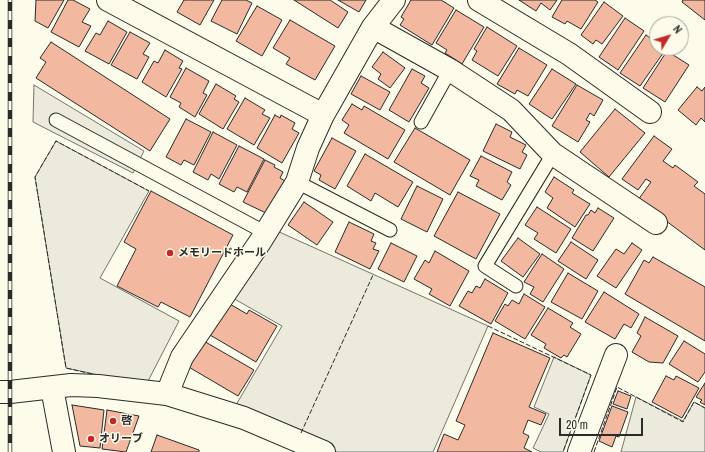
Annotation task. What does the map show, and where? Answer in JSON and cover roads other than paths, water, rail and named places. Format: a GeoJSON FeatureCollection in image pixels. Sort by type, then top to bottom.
{"type":"FeatureCollection","features":[{"type":"Feature","properties":{"kind":"street"},"geometry":{"type":"LineString","coordinates":[[108,0],[323,114]]}},
{"type":"Feature","properties":{"kind":"street"},"geometry":{"type":"LineString","coordinates":[[167,394],[182,357],[266,233],[297,182],[308,148],[323,114],[373,27],[394,0]]}},
{"type":"Feature","properties":{"kind":"street"},"geometry":{"type":"LineString","coordinates":[[479,0],[569,54],[650,112]]}},
{"type":"Feature","properties":{"kind":"street"},"geometry":{"type":"LineString","coordinates":[[373,27],[450,70],[511,110],[553,154],[656,223]]}},
{"type":"Feature","properties":{"kind":"street"},"geometry":{"type":"LineString","coordinates":[[579,452],[616,355]]}},
{"type":"Feature","properties":{"kind":"street"},"geometry":{"type":"LineString","coordinates":[[0,392],[71,385],[167,394],[244,418],[324,452]]}},
{"type":"Feature","properties":{"kind":"street"},"geometry":{"type":"LineString","coordinates":[[52,388],[64,452]]}},
{"type":"Feature","properties":{"kind":"lane"},"geometry":{"type":"LineString","coordinates":[[421,122],[450,70]]}},
{"type":"Feature","properties":{"kind":"lane"},"geometry":{"type":"LineString","coordinates":[[56,120],[266,233]]}},
{"type":"Feature","properties":{"kind":"lane"},"geometry":{"type":"LineString","coordinates":[[516,286],[485,266],[553,154]]}},
{"type":"Feature","properties":{"kind":"lane"},"geometry":{"type":"LineString","coordinates":[[297,182],[390,230]]}},
{"type":"Feature","properties":{"kind":"railway"},"geometry":{"type":"LineString","coordinates":[[10,0],[10,452]]}},
{"type":"Feature","properties":{"kind":"place","name":"メモリードホール"},"geometry":{"type":"Point","coordinates":[170,253]}},
{"type":"Feature","properties":{"kind":"place","name":"啓"},"geometry":{"type":"Point","coordinates":[113,421]}},
{"type":"Feature","properties":{"kind":"place","name":"オリーブ"},"geometry":{"type":"Point","coordinates":[91,439]}}]}
